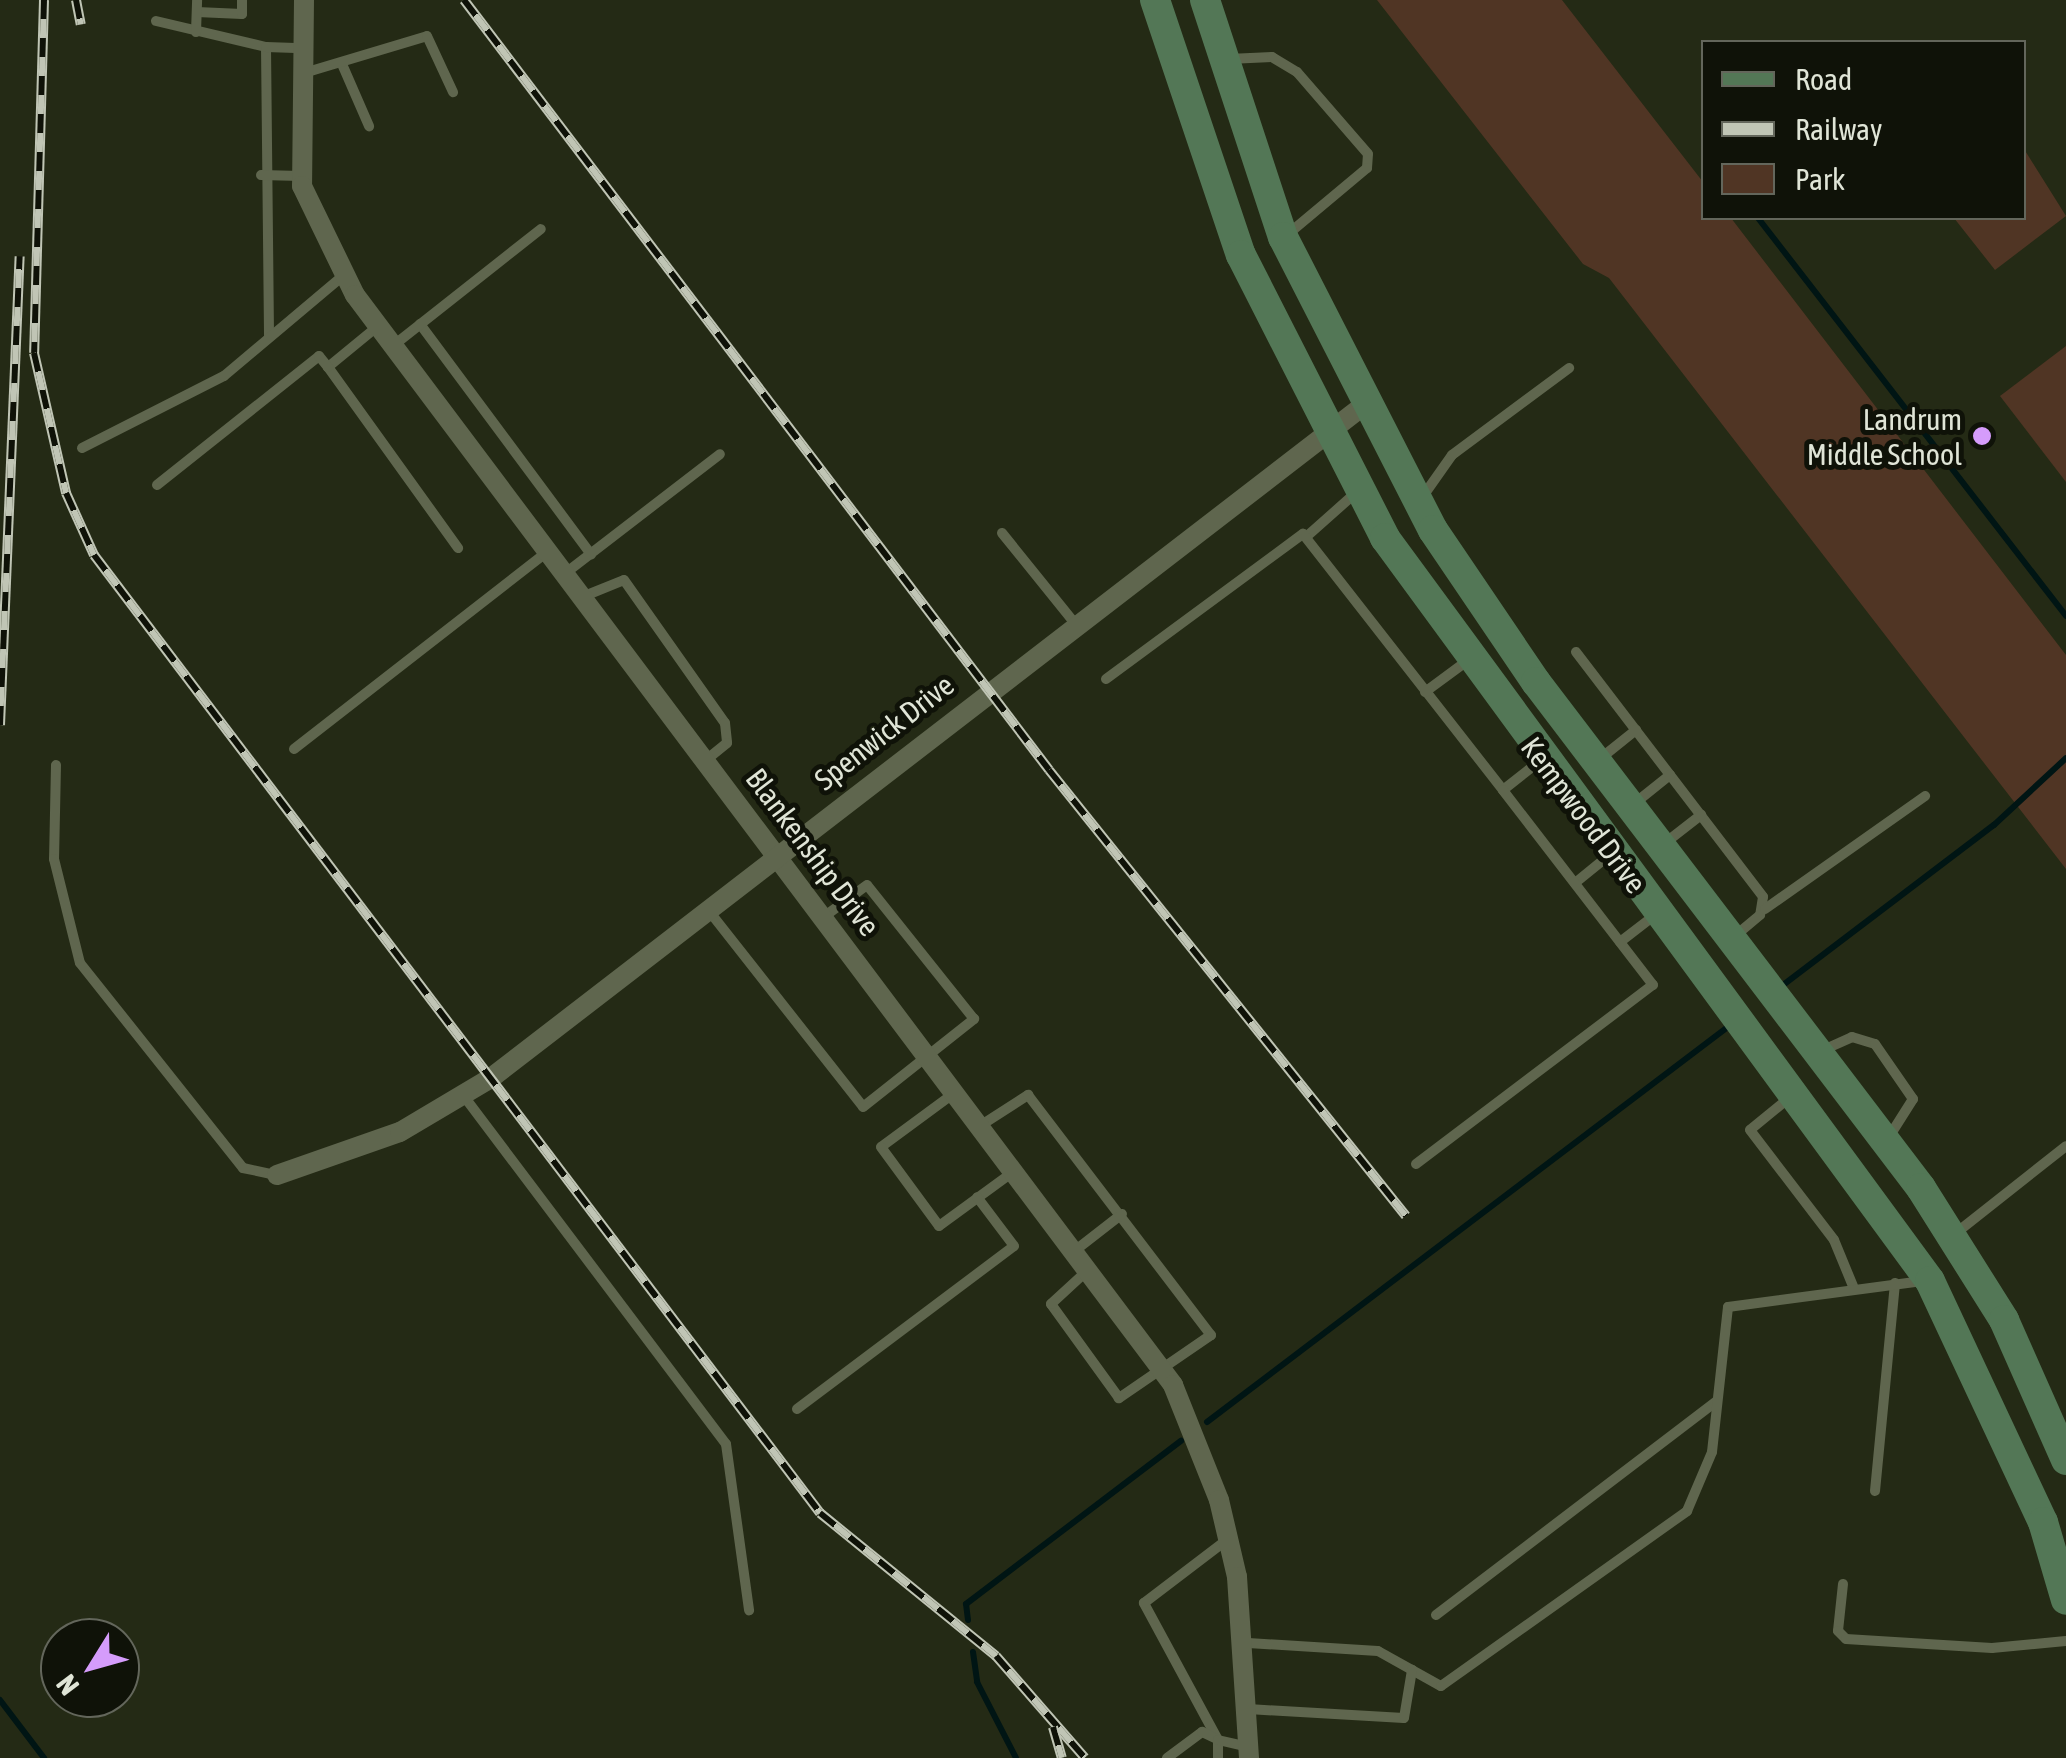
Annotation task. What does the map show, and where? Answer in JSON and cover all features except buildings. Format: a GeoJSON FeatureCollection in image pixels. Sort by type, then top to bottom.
{"type":"FeatureCollection","features":[{"type":"Feature","properties":{"kind":"main road","name":"Kempwood Drive"},"geometry":{"type":"LineString","coordinates":[[1155,0],[1240,255],[1359,490],[1467,661],[1796,1092],[1930,1281],[2043,1522],[2066,1600]]}},
{"type":"Feature","properties":{"kind":"main road","name":"Kempwood Drive"},"geometry":{"type":"LineString","coordinates":[[1205,0],[1283,237],[1363,406],[1418,504],[1575,734],[1885,1141],[1952,1236],[2004,1320],[2066,1460]]}},
{"type":"Feature","properties":{"kind":"main road"},"geometry":{"type":"LineString","coordinates":[[1542,760],[1575,734]]}},
{"type":"Feature","properties":{"kind":"main road"},"geometry":{"type":"LineString","coordinates":[[1796,1092],[1823,1059]]}},
{"type":"Feature","properties":{"kind":"street","name":"Blankenship Drive"},"geometry":{"type":"LineString","coordinates":[[304,0],[302,176],[345,274],[378,326],[546,553],[1018,1168],[1165,1373],[1190,1419],[1228,1539],[1248,1643],[1249,1752]]}},
{"type":"Feature","properties":{"kind":"street","name":"Spenwick Drive"},"geometry":{"type":"LineString","coordinates":[[277,1175],[400,1132],[463,1095],[1363,406]]}},
{"type":"Feature","properties":{"kind":"lane"},"geometry":{"type":"LineString","coordinates":[[196,32],[197,6],[242,14],[242,0]]}},
{"type":"Feature","properties":{"kind":"lane"},"geometry":{"type":"LineString","coordinates":[[156,21],[266,48],[303,48]]}},
{"type":"Feature","properties":{"kind":"lane"},"geometry":{"type":"LineString","coordinates":[[303,74],[427,36],[454,92]]}},
{"type":"Feature","properties":{"kind":"lane"},"geometry":{"type":"LineString","coordinates":[[266,48],[261,175],[269,336]]}},
{"type":"Feature","properties":{"kind":"lane"},"geometry":{"type":"LineString","coordinates":[[1226,59],[1272,57],[1297,72],[1368,154],[1354,180],[1283,237]]}},
{"type":"Feature","properties":{"kind":"lane"},"geometry":{"type":"LineString","coordinates":[[342,64],[368,126]]}},
{"type":"Feature","properties":{"kind":"lane"},"geometry":{"type":"LineString","coordinates":[[261,175],[302,176]]}},
{"type":"Feature","properties":{"kind":"lane"},"geometry":{"type":"LineString","coordinates":[[393,346],[540,230]]}},
{"type":"Feature","properties":{"kind":"lane"},"geometry":{"type":"LineString","coordinates":[[82,448],[224,376],[345,274]]}},
{"type":"Feature","properties":{"kind":"lane"},"geometry":{"type":"LineString","coordinates":[[420,324],[591,554]]}},
{"type":"Feature","properties":{"kind":"lane"},"geometry":{"type":"LineString","coordinates":[[328,367],[378,326]]}},
{"type":"Feature","properties":{"kind":"lane"},"geometry":{"type":"LineString","coordinates":[[157,485],[319,356],[458,548]]}},
{"type":"Feature","properties":{"kind":"lane"},"geometry":{"type":"LineString","coordinates":[[1418,504],[1452,455],[1569,368]]}},
{"type":"Feature","properties":{"kind":"lane"},"geometry":{"type":"LineString","coordinates":[[563,575],[720,454]]}},
{"type":"Feature","properties":{"kind":"lane"},"geometry":{"type":"LineString","coordinates":[[1106,679],[1268,554],[1306,537],[1359,490]]}},
{"type":"Feature","properties":{"kind":"lane"},"geometry":{"type":"LineString","coordinates":[[1002,533],[1076,626]]}},
{"type":"Feature","properties":{"kind":"lane"},"geometry":{"type":"LineString","coordinates":[[1306,537],[1653,985],[1416,1164]]}},
{"type":"Feature","properties":{"kind":"lane"},"geometry":{"type":"LineString","coordinates":[[294,749],[546,553]]}},
{"type":"Feature","properties":{"kind":"lane"},"geometry":{"type":"LineString","coordinates":[[581,598],[624,580],[725,724],[727,743],[706,760]]}},
{"type":"Feature","properties":{"kind":"lane"},"geometry":{"type":"LineString","coordinates":[[1576,652],[1701,815],[1765,909]]}},
{"type":"Feature","properties":{"kind":"lane"},"geometry":{"type":"LineString","coordinates":[[1425,692],[1467,661]]}},
{"type":"Feature","properties":{"kind":"lane"},"geometry":{"type":"LineString","coordinates":[[1597,762],[1636,730]]}},
{"type":"Feature","properties":{"kind":"lane"},"geometry":{"type":"LineString","coordinates":[[1503,790],[1542,760]]}},
{"type":"Feature","properties":{"kind":"lane"},"geometry":{"type":"LineString","coordinates":[[56,765],[54,859],[80,963],[243,1168],[277,1175]]}},
{"type":"Feature","properties":{"kind":"lane"},"geometry":{"type":"LineString","coordinates":[[1631,807],[1670,775]]}},
{"type":"Feature","properties":{"kind":"lane"},"geometry":{"type":"LineString","coordinates":[[1731,939],[1765,909],[1925,796]]}},
{"type":"Feature","properties":{"kind":"lane"},"geometry":{"type":"LineString","coordinates":[[1661,846],[1701,815]]}},
{"type":"Feature","properties":{"kind":"lane"},"geometry":{"type":"LineString","coordinates":[[1575,883],[1612,852]]}},
{"type":"Feature","properties":{"kind":"lane"},"geometry":{"type":"LineString","coordinates":[[709,910],[863,1106],[974,1019],[867,885],[825,916]]}},
{"type":"Feature","properties":{"kind":"lane"},"geometry":{"type":"LineString","coordinates":[[1620,942],[1659,912]]}},
{"type":"Feature","properties":{"kind":"lane"},"geometry":{"type":"LineString","coordinates":[[1823,1059],[1866,1036],[1911,1089],[1910,1109],[1885,1141]]}},
{"type":"Feature","properties":{"kind":"lane"},"geometry":{"type":"LineString","coordinates":[[958,1091],[881,1147],[939,1226],[1018,1168]]}},
{"type":"Feature","properties":{"kind":"lane"},"geometry":{"type":"LineString","coordinates":[[1796,1092],[1750,1130],[1834,1240],[1854,1286]]}},
{"type":"Feature","properties":{"kind":"lane"},"geometry":{"type":"LineString","coordinates":[[463,1095],[726,1444],[749,1610]]}},
{"type":"Feature","properties":{"kind":"lane"},"geometry":{"type":"LineString","coordinates":[[984,1124],[1028,1095],[1211,1333],[1165,1373],[1119,1398],[1052,1304],[1090,1268]]}},
{"type":"Feature","properties":{"kind":"lane"},"geometry":{"type":"LineString","coordinates":[[1952,1236],[2066,1146]]}},
{"type":"Feature","properties":{"kind":"lane"},"geometry":{"type":"LineString","coordinates":[[797,1410],[1014,1246],[977,1197]]}},
{"type":"Feature","properties":{"kind":"lane"},"geometry":{"type":"LineString","coordinates":[[1077,1249],[1122,1214]]}},
{"type":"Feature","properties":{"kind":"lane"},"geometry":{"type":"LineString","coordinates":[[1248,1643],[1378,1651],[1442,1686],[1687,1512],[1712,1452],[1728,1307],[1854,1286],[1930,1281]]}},
{"type":"Feature","properties":{"kind":"lane"},"geometry":{"type":"LineString","coordinates":[[1875,1491],[1895,1283]]}},
{"type":"Feature","properties":{"kind":"lane"},"geometry":{"type":"LineString","coordinates":[[1436,1614],[1718,1401]]}},
{"type":"Feature","properties":{"kind":"lane"},"geometry":{"type":"LineString","coordinates":[[1218,1758],[1218,1740],[1144,1603],[1228,1539]]}},
{"type":"Feature","properties":{"kind":"lane"},"geometry":{"type":"LineString","coordinates":[[1843,1584],[1838,1631],[1846,1639],[1992,1648],[2066,1641]]}},
{"type":"Feature","properties":{"kind":"lane"},"geometry":{"type":"LineString","coordinates":[[1248,1709],[1404,1718],[1412,1670]]}},
{"type":"Feature","properties":{"kind":"lane"},"geometry":{"type":"LineString","coordinates":[[1167,1758],[1202,1732],[1249,1752]]}},
{"type":"Feature","properties":{"kind":"green space"},"geometry":{"type":"Polygon","coordinates":[[[1377,0],[1562,0],[1701,179],[1701,220],[1733,220],[2066,655],[2066,869],[1609,278],[1583,264],[1377,0]]]}},
{"type":"Feature","properties":{"kind":"green space"},"geometry":{"type":"Polygon","coordinates":[[[2026,152],[2066,216],[1995,270],[1956,220],[2026,220],[2026,152]]]}},
{"type":"Feature","properties":{"kind":"green space"},"geometry":{"type":"Polygon","coordinates":[[[2066,346],[2066,482],[2000,396],[2066,346]]]}},
{"type":"Feature","properties":{"kind":"waterway"},"geometry":{"type":"LineString","coordinates":[[1760,220],[2066,616]]}},
{"type":"Feature","properties":{"kind":"waterway"},"geometry":{"type":"LineString","coordinates":[[1779,988],[1994,825],[2066,758]]}},
{"type":"Feature","properties":{"kind":"waterway"},"geometry":{"type":"LineString","coordinates":[[1207,1422],[1733,1023]]}},
{"type":"Feature","properties":{"kind":"waterway"},"geometry":{"type":"LineString","coordinates":[[968,1620],[966,1604],[1181,1441]]}},
{"type":"Feature","properties":{"kind":"waterway"},"geometry":{"type":"LineString","coordinates":[[973,1652],[977,1682],[1016,1758]]}},
{"type":"Feature","properties":{"kind":"waterway"},"geometry":{"type":"LineString","coordinates":[[0,1700],[44,1758]]}},
{"type":"Feature","properties":{"kind":"railway"},"geometry":{"type":"LineString","coordinates":[[44,0],[34,353],[66,493],[94,555],[820,1513],[996,1656],[1085,1758]]}},
{"type":"Feature","properties":{"kind":"railway"},"geometry":{"type":"LineString","coordinates":[[76,0],[81,25]]}},
{"type":"Feature","properties":{"kind":"railway"},"geometry":{"type":"LineString","coordinates":[[464,0],[1049,770],[1406,1216]]}},
{"type":"Feature","properties":{"kind":"railway"},"geometry":{"type":"LineString","coordinates":[[0,725],[20,256]]}},
{"type":"Feature","properties":{"kind":"railway"},"geometry":{"type":"LineString","coordinates":[[1053,1727],[1062,1758]]}},
{"type":"Feature","properties":{"kind":"place","name":"Landrum Middle School"},"geometry":{"type":"Point","coordinates":[1982,436]}}]}
